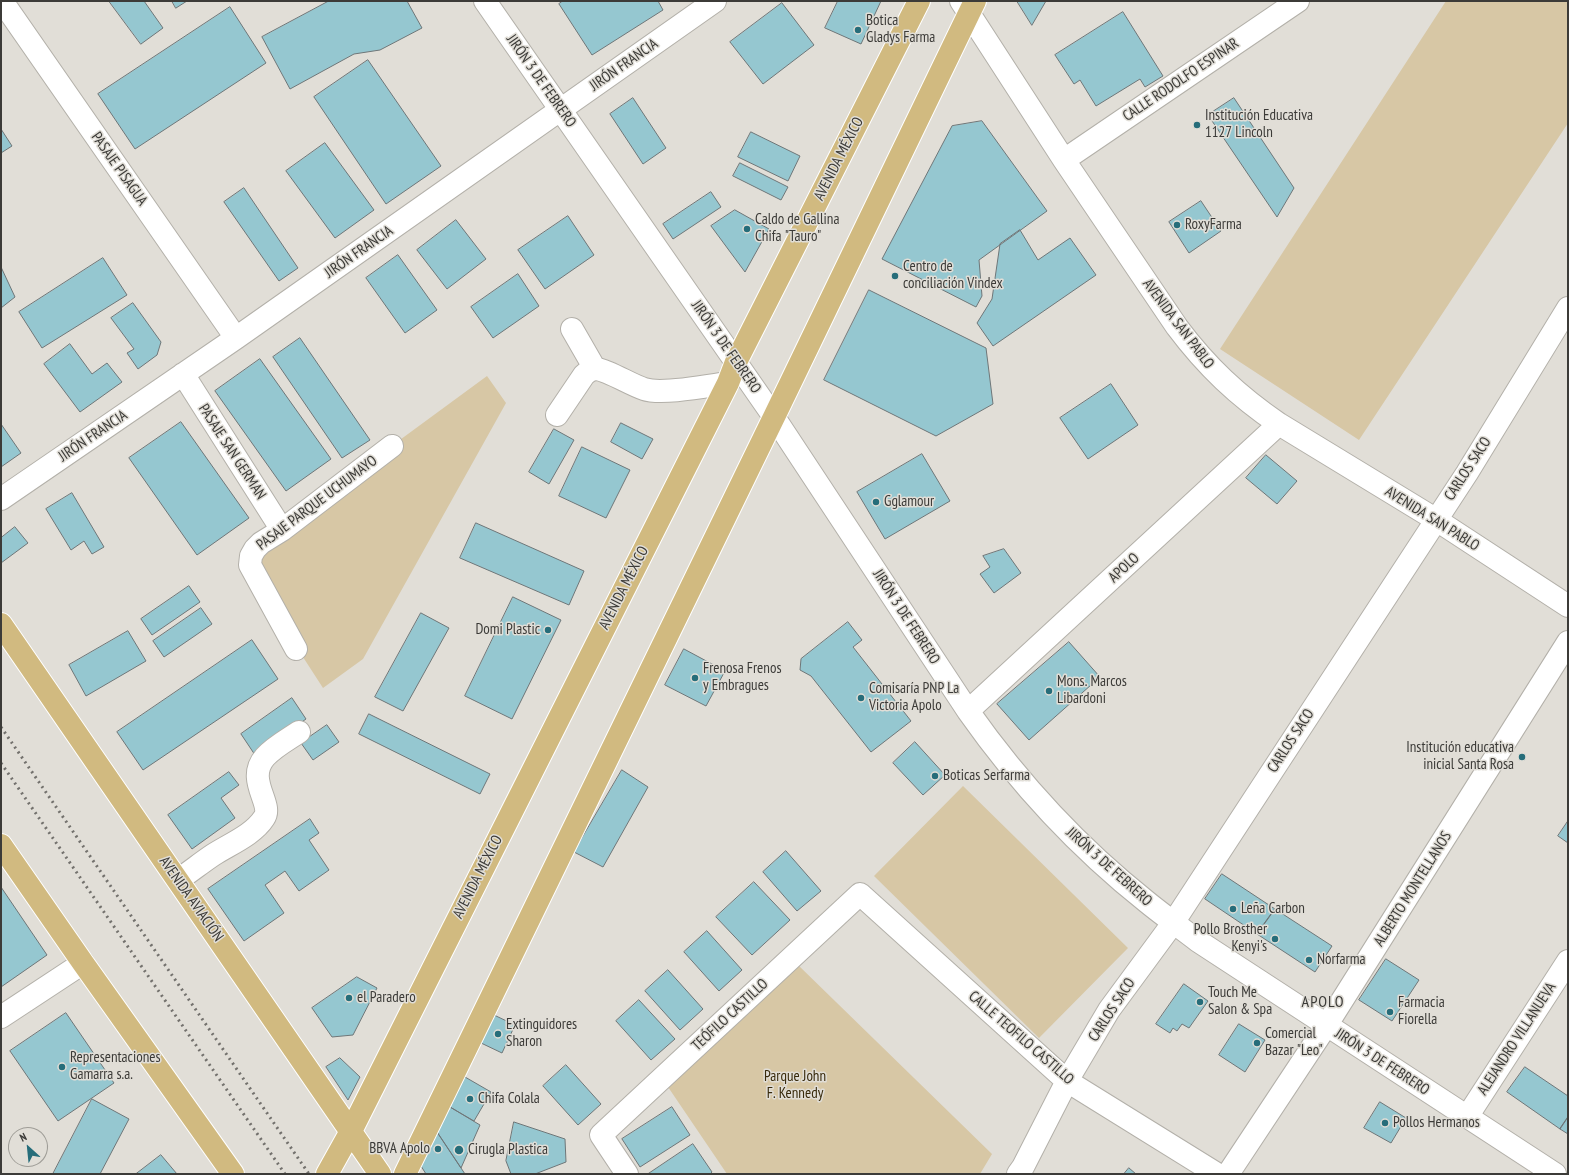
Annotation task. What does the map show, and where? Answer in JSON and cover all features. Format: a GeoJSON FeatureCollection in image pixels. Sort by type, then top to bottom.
{"type":"FeatureCollection","features":[{"type":"Feature","properties":{"kind":"main road","name":"AVENIDA MÉXICO"},"geometry":{"type":"LineString","coordinates":[[327,1174],[352,1131],[728,383],[736,362],[919,1]]}},
{"type":"Feature","properties":{"kind":"main road"},"geometry":{"type":"LineString","coordinates":[[405,1174],[774,417],[968,5]]}},
{"type":"Feature","properties":{"kind":"main road","name":"AVENIDA AVIACIÓN"},"geometry":{"type":"LineString","coordinates":[[1,624],[352,1131],[380,1174]]}},
{"type":"Feature","properties":{"kind":"main road"},"geometry":{"type":"LineString","coordinates":[[1,845],[233,1174]]}},
{"type":"Feature","properties":{"kind":"street","name":"PASAJE PISAGUA"},"geometry":{"type":"LineString","coordinates":[[2,1],[236,338]]}},
{"type":"Feature","properties":{"kind":"street","name":"JIRÓN 3 DE FEBRERO"},"geometry":{"type":"LineString","coordinates":[[485,1],[774,417],[968,711],[991,743],[1024,783],[1069,832],[1146,901],[1198,941],[1326,1026],[1555,1174]]}},
{"type":"Feature","properties":{"kind":"street","name":"JIRÓN FRANCIA"},"geometry":{"type":"LineString","coordinates":[[1,499],[236,338],[714,1]]}},
{"type":"Feature","properties":{"kind":"street","name":"CALLE RODOLFO ESPINAR"},"geometry":{"type":"LineString","coordinates":[[1064,160],[1298,1]]}},
{"type":"Feature","properties":{"kind":"street","name":"AVENIDA SAN PABLO"},"geometry":{"type":"LineString","coordinates":[[968,5],[1064,160],[1194,350],[1212,371],[1255,408],[1279,424],[1435,520],[1568,606]]}},
{"type":"Feature","properties":{"kind":"street","name":"CARLOS SACO"},"geometry":{"type":"LineString","coordinates":[[1018,1174],[1067,1081],[1110,1010],[1173,922],[1467,473],[1568,308]]}},
{"type":"Feature","properties":{"kind":"street"},"geometry":{"type":"LineString","coordinates":[[572,329],[595,369]]}},
{"type":"Feature","properties":{"kind":"street"},"geometry":{"type":"LineString","coordinates":[[557,415],[584,375],[595,369],[645,390],[659,391],[728,383]]}},
{"type":"Feature","properties":{"kind":"street","name":"PASAJE SAN GERMAN"},"geometry":{"type":"LineString","coordinates":[[183,374],[282,530]]}},
{"type":"Feature","properties":{"kind":"street","name":"APOLO"},"geometry":{"type":"LineString","coordinates":[[968,711],[1279,424]]}},
{"type":"Feature","properties":{"kind":"street","name":"PASAJE PARQUE UCHUMAYO"},"geometry":{"type":"LineString","coordinates":[[296,649],[250,565],[250,560],[255,549],[392,446]]}},
{"type":"Feature","properties":{"kind":"street","name":"ALBERTO MONTELLANOS"},"geometry":{"type":"LineString","coordinates":[[1228,1174],[1326,1026],[1568,642]]}},
{"type":"Feature","properties":{"kind":"street"},"geometry":{"type":"LineString","coordinates":[[178,880],[253,829],[264,818],[267,813],[259,787],[258,772],[260,764],[273,749],[299,732]]}},
{"type":"Feature","properties":{"kind":"street","name":"CALLE TEOFILO CASTILLO"},"geometry":{"type":"LineString","coordinates":[[860,894],[1067,1081],[1217,1174]]}},
{"type":"Feature","properties":{"kind":"street","name":"TEÓFILO CASTILLO"},"geometry":{"type":"LineString","coordinates":[[627,1174],[601,1136],[860,894]]}},
{"type":"Feature","properties":{"kind":"street","name":"ALEJANDRO VILLANUEVA"},"geometry":{"type":"LineString","coordinates":[[1467,1117],[1568,961]]}},
{"type":"Feature","properties":{"kind":"street"},"geometry":{"type":"LineString","coordinates":[[1,1017],[83,963]]}},
{"type":"Feature","properties":{"kind":"green space"},"geometry":{"type":"Polygon","coordinates":[[[1446,1],[1568,1],[1568,123],[1359,440],[1220,349],[1446,1]]]}},
{"type":"Feature","properties":{"kind":"green space"},"geometry":{"type":"Polygon","coordinates":[[[487,376],[506,403],[363,659],[323,688],[239,558],[487,376]]]}},
{"type":"Feature","properties":{"kind":"green space"},"geometry":{"type":"Polygon","coordinates":[[[963,786],[1128,948],[1039,1038],[874,876],[963,786]]]}},
{"type":"Feature","properties":{"kind":"green space","name":"Parque John F. Kennedy"},"geometry":{"type":"Polygon","coordinates":[[[797,964],[992,1154],[980,1174],[727,1174],[666,1084],[797,964]]]}},
{"type":"Feature","properties":{"kind":"building"},"geometry":{"type":"Polygon","coordinates":[[[109,1],[144,1],[163,28],[141,44],[109,1]]]}},
{"type":"Feature","properties":{"kind":"building"},"geometry":{"type":"Polygon","coordinates":[[[172,1],[187,1],[176,8],[172,1]]]}},
{"type":"Feature","properties":{"kind":"building"},"geometry":{"type":"Polygon","coordinates":[[[329,1],[407,1],[422,28],[380,50],[354,54],[290,89],[262,37],[329,1]]]}},
{"type":"Feature","properties":{"kind":"building"},"geometry":{"type":"Polygon","coordinates":[[[563,1],[658,1],[663,10],[592,55],[559,4],[563,1]]]}},
{"type":"Feature","properties":{"kind":"building"},"geometry":{"type":"Polygon","coordinates":[[[838,1],[881,1],[861,44],[825,28],[838,1]]]}},
{"type":"Feature","properties":{"kind":"building"},"geometry":{"type":"Polygon","coordinates":[[[1017,1],[1046,1],[1032,25],[1017,1]]]}},
{"type":"Feature","properties":{"kind":"building"},"geometry":{"type":"Polygon","coordinates":[[[782,3],[814,45],[763,84],[730,42],[782,3]]]}},
{"type":"Feature","properties":{"kind":"building"},"geometry":{"type":"Polygon","coordinates":[[[230,7],[266,63],[135,149],[98,94],[230,7]]]}},
{"type":"Feature","properties":{"kind":"building"},"geometry":{"type":"Polygon","coordinates":[[[1123,12],[1163,76],[1145,87],[1140,79],[1096,106],[1080,80],[1074,84],[1055,55],[1123,12]]]}},
{"type":"Feature","properties":{"kind":"building"},"geometry":{"type":"Polygon","coordinates":[[[368,60],[441,166],[386,204],[314,97],[368,60]]]}},
{"type":"Feature","properties":{"kind":"building"},"geometry":{"type":"Polygon","coordinates":[[[633,98],[666,148],[643,164],[610,114],[633,98]]]}},
{"type":"Feature","properties":{"kind":"building"},"geometry":{"type":"Polygon","coordinates":[[[1234,98],[1294,188],[1277,217],[1208,115],[1234,98]]]}},
{"type":"Feature","properties":{"kind":"building"},"geometry":{"type":"Polygon","coordinates":[[[982,121],[1047,211],[979,260],[982,296],[976,307],[882,259],[952,126],[982,121]]]}},
{"type":"Feature","properties":{"kind":"building"},"geometry":{"type":"Polygon","coordinates":[[[1,129],[12,146],[1,153],[1,129]]]}},
{"type":"Feature","properties":{"kind":"building"},"geometry":{"type":"Polygon","coordinates":[[[751,132],[800,156],[788,181],[738,157],[751,132]]]}},
{"type":"Feature","properties":{"kind":"building"},"geometry":{"type":"Polygon","coordinates":[[[325,143],[374,210],[335,238],[286,171],[325,143]]]}},
{"type":"Feature","properties":{"kind":"building"},"geometry":{"type":"Polygon","coordinates":[[[740,163],[788,187],[781,200],[733,176],[740,163]]]}},
{"type":"Feature","properties":{"kind":"building"},"geometry":{"type":"Polygon","coordinates":[[[244,188],[298,268],[279,281],[224,202],[244,188]]]}},
{"type":"Feature","properties":{"kind":"building"},"geometry":{"type":"Polygon","coordinates":[[[711,192],[721,207],[673,239],[663,224],[711,192]]]}},
{"type":"Feature","properties":{"kind":"building"},"geometry":{"type":"Polygon","coordinates":[[[1201,201],[1221,231],[1189,253],[1169,222],[1201,201]]]}},
{"type":"Feature","properties":{"kind":"building"},"geometry":{"type":"Polygon","coordinates":[[[735,210],[769,229],[745,272],[711,226],[735,210]]]}},
{"type":"Feature","properties":{"kind":"building"},"geometry":{"type":"Polygon","coordinates":[[[568,216],[594,255],[545,289],[518,250],[568,216]]]}},
{"type":"Feature","properties":{"kind":"building"},"geometry":{"type":"Polygon","coordinates":[[[456,220],[486,259],[447,289],[417,250],[456,220]]]}},
{"type":"Feature","properties":{"kind":"building"},"geometry":{"type":"Polygon","coordinates":[[[1020,230],[1038,260],[1070,238],[1096,275],[993,346],[977,323],[992,299],[1000,244],[1020,230]]]}},
{"type":"Feature","properties":{"kind":"building"},"geometry":{"type":"Polygon","coordinates":[[[398,255],[437,310],[405,333],[366,278],[398,255]]]}},
{"type":"Feature","properties":{"kind":"building"},"geometry":{"type":"Polygon","coordinates":[[[103,258],[127,295],[42,348],[19,312],[103,258]]]}},
{"type":"Feature","properties":{"kind":"building"},"geometry":{"type":"Polygon","coordinates":[[[1,267],[15,297],[1,308],[1,267]]]}},
{"type":"Feature","properties":{"kind":"building"},"geometry":{"type":"Polygon","coordinates":[[[518,274],[539,306],[493,338],[471,307],[518,274]]]}},
{"type":"Feature","properties":{"kind":"building"},"geometry":{"type":"Polygon","coordinates":[[[869,290],[986,348],[993,404],[936,436],[824,380],[869,290]]]}},
{"type":"Feature","properties":{"kind":"building"},"geometry":{"type":"Polygon","coordinates":[[[133,303],[161,342],[157,355],[138,369],[127,353],[134,349],[111,318],[133,303]]]}},
{"type":"Feature","properties":{"kind":"building"},"geometry":{"type":"Polygon","coordinates":[[[300,338],[370,440],[342,458],[273,357],[300,338]]]}},
{"type":"Feature","properties":{"kind":"building"},"geometry":{"type":"Polygon","coordinates":[[[70,344],[92,374],[107,363],[122,382],[80,412],[44,364],[70,344]]]}},
{"type":"Feature","properties":{"kind":"building"},"geometry":{"type":"Polygon","coordinates":[[[260,359],[331,459],[286,491],[215,391],[260,359]]]}},
{"type":"Feature","properties":{"kind":"building"},"geometry":{"type":"Polygon","coordinates":[[[1111,384],[1138,425],[1088,459],[1060,418],[1111,384]]]}},
{"type":"Feature","properties":{"kind":"building"},"geometry":{"type":"Polygon","coordinates":[[[181,422],[249,518],[197,555],[129,458],[181,422]]]}},
{"type":"Feature","properties":{"kind":"building"},"geometry":{"type":"Polygon","coordinates":[[[621,423],[653,439],[642,459],[611,442],[621,423]]]}},
{"type":"Feature","properties":{"kind":"building"},"geometry":{"type":"Polygon","coordinates":[[[1,424],[21,453],[1,467],[1,424]]]}},
{"type":"Feature","properties":{"kind":"building"},"geometry":{"type":"Polygon","coordinates":[[[554,429],[574,440],[549,484],[529,472],[554,429]]]}},
{"type":"Feature","properties":{"kind":"building"},"geometry":{"type":"Polygon","coordinates":[[[582,447],[630,470],[606,518],[559,496],[582,447]]]}},
{"type":"Feature","properties":{"kind":"building"},"geometry":{"type":"Polygon","coordinates":[[[922,454],[950,501],[885,539],[857,492],[922,454]]]}},
{"type":"Feature","properties":{"kind":"building"},"geometry":{"type":"Polygon","coordinates":[[[1266,455],[1297,481],[1277,504],[1246,478],[1266,455]]]}},
{"type":"Feature","properties":{"kind":"building"},"geometry":{"type":"Polygon","coordinates":[[[72,493],[104,547],[92,554],[84,541],[71,550],[46,509],[72,493]]]}},
{"type":"Feature","properties":{"kind":"building"},"geometry":{"type":"Polygon","coordinates":[[[476,523],[584,571],[569,605],[460,558],[476,523]]]}},
{"type":"Feature","properties":{"kind":"building"},"geometry":{"type":"Polygon","coordinates":[[[15,527],[28,543],[1,563],[1,538],[15,527]]]}},
{"type":"Feature","properties":{"kind":"building"},"geometry":{"type":"Polygon","coordinates":[[[1004,549],[1021,573],[994,593],[980,574],[990,567],[983,556],[1004,549]]]}},
{"type":"Feature","properties":{"kind":"building"},"geometry":{"type":"Polygon","coordinates":[[[189,586],[200,602],[152,635],[141,619],[189,586]]]}},
{"type":"Feature","properties":{"kind":"building"},"geometry":{"type":"Polygon","coordinates":[[[513,597],[561,620],[512,719],[465,696],[513,597]]]}},
{"type":"Feature","properties":{"kind":"building"},"geometry":{"type":"Polygon","coordinates":[[[201,608],[212,624],[164,657],[153,641],[201,608]]]}},
{"type":"Feature","properties":{"kind":"building"},"geometry":{"type":"Polygon","coordinates":[[[421,613],[449,628],[403,711],[375,697],[421,613]]]}},
{"type":"Feature","properties":{"kind":"building","name":"Comisaría PNP La Victoria Apolo"},"geometry":{"type":"Polygon","coordinates":[[[848,622],[862,640],[853,647],[911,721],[871,752],[811,676],[800,670],[801,659],[848,622]]]}},
{"type":"Feature","properties":{"kind":"building"},"geometry":{"type":"Polygon","coordinates":[[[128,631],[146,661],[86,696],[69,665],[128,631]]]}},
{"type":"Feature","properties":{"kind":"building"},"geometry":{"type":"Polygon","coordinates":[[[252,640],[278,679],[143,770],[117,732],[252,640]]]}},
{"type":"Feature","properties":{"kind":"building","name":"Mons. Marcos Libardoni"},"geometry":{"type":"Polygon","coordinates":[[[1069,642],[1100,677],[1029,740],[997,704],[1069,642]]]}},
{"type":"Feature","properties":{"kind":"building","name":"Frenosa Frenos y Embragues"},"geometry":{"type":"Polygon","coordinates":[[[684,649],[725,671],[706,706],[665,685],[684,649]]]}},
{"type":"Feature","properties":{"kind":"building"},"geometry":{"type":"Polygon","coordinates":[[[292,698],[306,719],[255,755],[241,734],[292,698]]]}},
{"type":"Feature","properties":{"kind":"building"},"geometry":{"type":"Polygon","coordinates":[[[369,714],[490,774],[480,794],[359,734],[369,714]]]}},
{"type":"Feature","properties":{"kind":"building"},"geometry":{"type":"Polygon","coordinates":[[[327,725],[339,742],[313,760],[301,743],[327,725]]]}},
{"type":"Feature","properties":{"kind":"building"},"geometry":{"type":"Polygon","coordinates":[[[915,742],[945,775],[923,795],[893,763],[915,742]]]}},
{"type":"Feature","properties":{"kind":"building"},"geometry":{"type":"Polygon","coordinates":[[[622,770],[648,787],[603,867],[574,852],[622,770]]]}},
{"type":"Feature","properties":{"kind":"building"},"geometry":{"type":"Polygon","coordinates":[[[229,772],[239,785],[221,798],[235,818],[192,849],[168,815],[229,772]]]}},
{"type":"Feature","properties":{"kind":"building"},"geometry":{"type":"Polygon","coordinates":[[[310,819],[319,833],[309,840],[329,870],[299,891],[285,871],[265,885],[284,913],[244,941],[208,889],[310,819]]]}},
{"type":"Feature","properties":{"kind":"building"},"geometry":{"type":"Polygon","coordinates":[[[1568,821],[1568,843],[1558,836],[1568,821]]]}},
{"type":"Feature","properties":{"kind":"building"},"geometry":{"type":"Polygon","coordinates":[[[786,851],[821,891],[797,911],[763,872],[786,851]]]}},
{"type":"Feature","properties":{"kind":"building"},"geometry":{"type":"Polygon","coordinates":[[[1222,874],[1275,909],[1257,934],[1205,899],[1222,874]]]}},
{"type":"Feature","properties":{"kind":"building"},"geometry":{"type":"Polygon","coordinates":[[[754,882],[790,920],[752,955],[716,917],[754,882]]]}},
{"type":"Feature","properties":{"kind":"building"},"geometry":{"type":"Polygon","coordinates":[[[1,887],[47,955],[1,987],[1,887]]]}},
{"type":"Feature","properties":{"kind":"building"},"geometry":{"type":"Polygon","coordinates":[[[1275,909],[1332,946],[1315,972],[1257,934],[1275,909]]]}},
{"type":"Feature","properties":{"kind":"building"},"geometry":{"type":"Polygon","coordinates":[[[707,931],[742,970],[719,991],[684,952],[707,931]]]}},
{"type":"Feature","properties":{"kind":"building"},"geometry":{"type":"Polygon","coordinates":[[[1386,959],[1419,980],[1392,1021],[1359,1000],[1386,959]]]}},
{"type":"Feature","properties":{"kind":"building"},"geometry":{"type":"Polygon","coordinates":[[[668,970],[703,1009],[680,1030],[645,991],[668,970]]]}},
{"type":"Feature","properties":{"kind":"building","name":"el Paradero"},"geometry":{"type":"Polygon","coordinates":[[[357,977],[377,988],[353,1035],[332,1037],[312,1008],[357,977]]]}},
{"type":"Feature","properties":{"kind":"building"},"geometry":{"type":"Polygon","coordinates":[[[1184,984],[1208,1001],[1189,1028],[1182,1024],[1177,1031],[1173,1028],[1170,1033],[1156,1024],[1184,984]]]}},
{"type":"Feature","properties":{"kind":"building"},"geometry":{"type":"Polygon","coordinates":[[[639,1000],[675,1039],[651,1060],[616,1021],[639,1000]]]}},
{"type":"Feature","properties":{"kind":"building","name":"Representaciones Gamarra s.a."},"geometry":{"type":"Polygon","coordinates":[[[66,1013],[114,1083],[58,1121],[10,1051],[66,1013]]]}},
{"type":"Feature","properties":{"kind":"building","name":"Extinguidores Sharon"},"geometry":{"type":"Polygon","coordinates":[[[494,1015],[515,1025],[502,1053],[481,1043],[494,1015]]]}},
{"type":"Feature","properties":{"kind":"building"},"geometry":{"type":"Polygon","coordinates":[[[1239,1024],[1265,1040],[1245,1072],[1219,1055],[1239,1024]]]}},
{"type":"Feature","properties":{"kind":"building"},"geometry":{"type":"Polygon","coordinates":[[[340,1058],[360,1077],[348,1100],[326,1067],[340,1058]]]}},
{"type":"Feature","properties":{"kind":"building"},"geometry":{"type":"Polygon","coordinates":[[[566,1065],[601,1104],[578,1125],[543,1086],[566,1065]]]}},
{"type":"Feature","properties":{"kind":"building"},"geometry":{"type":"Polygon","coordinates":[[[1525,1067],[1568,1096],[1568,1117],[1560,1129],[1507,1092],[1525,1067]]]}},
{"type":"Feature","properties":{"kind":"building","name":"Chifa Colala"},"geometry":{"type":"Polygon","coordinates":[[[465,1077],[491,1092],[474,1121],[450,1107],[465,1077]]]}},
{"type":"Feature","properties":{"kind":"building"},"geometry":{"type":"Polygon","coordinates":[[[92,1099],[129,1119],[100,1174],[53,1174],[92,1099]]]}},
{"type":"Feature","properties":{"kind":"building","name":"Pollos Hermanos"},"geometry":{"type":"Polygon","coordinates":[[[1380,1102],[1406,1118],[1391,1143],[1364,1128],[1380,1102]]]}},
{"type":"Feature","properties":{"kind":"building","name":"Cirugla Plastica"},"geometry":{"type":"Polygon","coordinates":[[[450,1107],[480,1125],[461,1168],[437,1132],[450,1107]]]}},
{"type":"Feature","properties":{"kind":"building"},"geometry":{"type":"Polygon","coordinates":[[[672,1107],[690,1135],[640,1167],[622,1139],[672,1107]]]}},
{"type":"Feature","properties":{"kind":"building"},"geometry":{"type":"Polygon","coordinates":[[[1568,1117],[1568,1134],[1560,1129],[1568,1117]]]}},
{"type":"Feature","properties":{"kind":"building"},"geometry":{"type":"Polygon","coordinates":[[[514,1122],[565,1139],[566,1162],[535,1174],[511,1174],[506,1161],[514,1122]]]}},
{"type":"Feature","properties":{"kind":"building","name":"BBVA Apolo"},"geometry":{"type":"Polygon","coordinates":[[[437,1132],[465,1174],[426,1174],[421,1166],[437,1132]]]}},
{"type":"Feature","properties":{"kind":"building"},"geometry":{"type":"Polygon","coordinates":[[[693,1144],[712,1172],[710,1174],[648,1174],[693,1144]]]}},
{"type":"Feature","properties":{"kind":"building"},"geometry":{"type":"Polygon","coordinates":[[[161,1155],[177,1174],[136,1174],[161,1155]]]}},
{"type":"Feature","properties":{"kind":"building"},"geometry":{"type":"Polygon","coordinates":[[[1129,1168],[1136,1174],[1124,1174],[1129,1168]]]}},
{"type":"Feature","properties":{"kind":"railway"},"geometry":{"type":"LineString","coordinates":[[1,727],[309,1174]]}},
{"type":"Feature","properties":{"kind":"railway"},"geometry":{"type":"LineString","coordinates":[[1,763],[285,1174]]}},
{"type":"Feature","properties":{"kind":"place","name":"Botica Gladys Farma"},"geometry":{"type":"Point","coordinates":[858,30]}},
{"type":"Feature","properties":{"kind":"place","name":"Institución Educativa 1127 Lincoln"},"geometry":{"type":"Point","coordinates":[1197,125]}},
{"type":"Feature","properties":{"kind":"place","name":"RoxyFarma"},"geometry":{"type":"Point","coordinates":[1177,225]}},
{"type":"Feature","properties":{"kind":"place","name":"Caldo de Gallina Chifa \"Tauro\""},"geometry":{"type":"Point","coordinates":[747,229]}},
{"type":"Feature","properties":{"kind":"place","name":"Centro de conciliación Vindex"},"geometry":{"type":"Point","coordinates":[895,276]}},
{"type":"Feature","properties":{"kind":"place","name":"Gglamour"},"geometry":{"type":"Point","coordinates":[876,502]}},
{"type":"Feature","properties":{"kind":"place","name":"Domi Plastic"},"geometry":{"type":"Point","coordinates":[548,630]}},
{"type":"Feature","properties":{"kind":"place","name":"Frenosa Frenos y Embragues"},"geometry":{"type":"Point","coordinates":[695,678]}},
{"type":"Feature","properties":{"kind":"place","name":"Mons. Marcos Libardoni"},"geometry":{"type":"Point","coordinates":[1049,691]}},
{"type":"Feature","properties":{"kind":"place","name":"Comisaría PNP La Victoria Apolo"},"geometry":{"type":"Point","coordinates":[861,698]}},
{"type":"Feature","properties":{"kind":"place","name":"Institución educativa inicial Santa Rosa"},"geometry":{"type":"Point","coordinates":[1522,757]}},
{"type":"Feature","properties":{"kind":"place","name":"Boticas Serfarma"},"geometry":{"type":"Point","coordinates":[935,776]}},
{"type":"Feature","properties":{"kind":"place","name":"Leña Carbon"},"geometry":{"type":"Point","coordinates":[1233,909]}},
{"type":"Feature","properties":{"kind":"place","name":"Pollo Brosther Kenyi's"},"geometry":{"type":"Point","coordinates":[1275,939]}},
{"type":"Feature","properties":{"kind":"place","name":"Norfarma"},"geometry":{"type":"Point","coordinates":[1309,960]}},
{"type":"Feature","properties":{"kind":"place","name":"el Paradero"},"geometry":{"type":"Point","coordinates":[349,998]}},
{"type":"Feature","properties":{"kind":"place","name":"Touch Me Salon & Spa"},"geometry":{"type":"Point","coordinates":[1200,1002]}},
{"type":"Feature","properties":{"kind":"place","name":"Farmacia Fiorella"},"geometry":{"type":"Point","coordinates":[1390,1012]}},
{"type":"Feature","properties":{"kind":"place","name":"Extinguidores Sharon"},"geometry":{"type":"Point","coordinates":[498,1034]}},
{"type":"Feature","properties":{"kind":"place","name":"Comercial Bazar \"Leo\""},"geometry":{"type":"Point","coordinates":[1257,1043]}},
{"type":"Feature","properties":{"kind":"place","name":"Representaciones Gamarra s.a."},"geometry":{"type":"Point","coordinates":[62,1067]}},
{"type":"Feature","properties":{"kind":"place","name":"Chifa Colala"},"geometry":{"type":"Point","coordinates":[470,1099]}},
{"type":"Feature","properties":{"kind":"place","name":"Pollos Hermanos"},"geometry":{"type":"Point","coordinates":[1385,1123]}},
{"type":"Feature","properties":{"kind":"place","name":"BBVA Apolo"},"geometry":{"type":"Point","coordinates":[438,1149]}},
{"type":"Feature","properties":{"kind":"place","name":"Cirugla Plastica"},"geometry":{"type":"Point","coordinates":[459,1150]}},
{"type":"Feature","properties":{"kind":"district","name":"APOLO"},"geometry":{"type":"Point","coordinates":[1323,1002]}}]}
